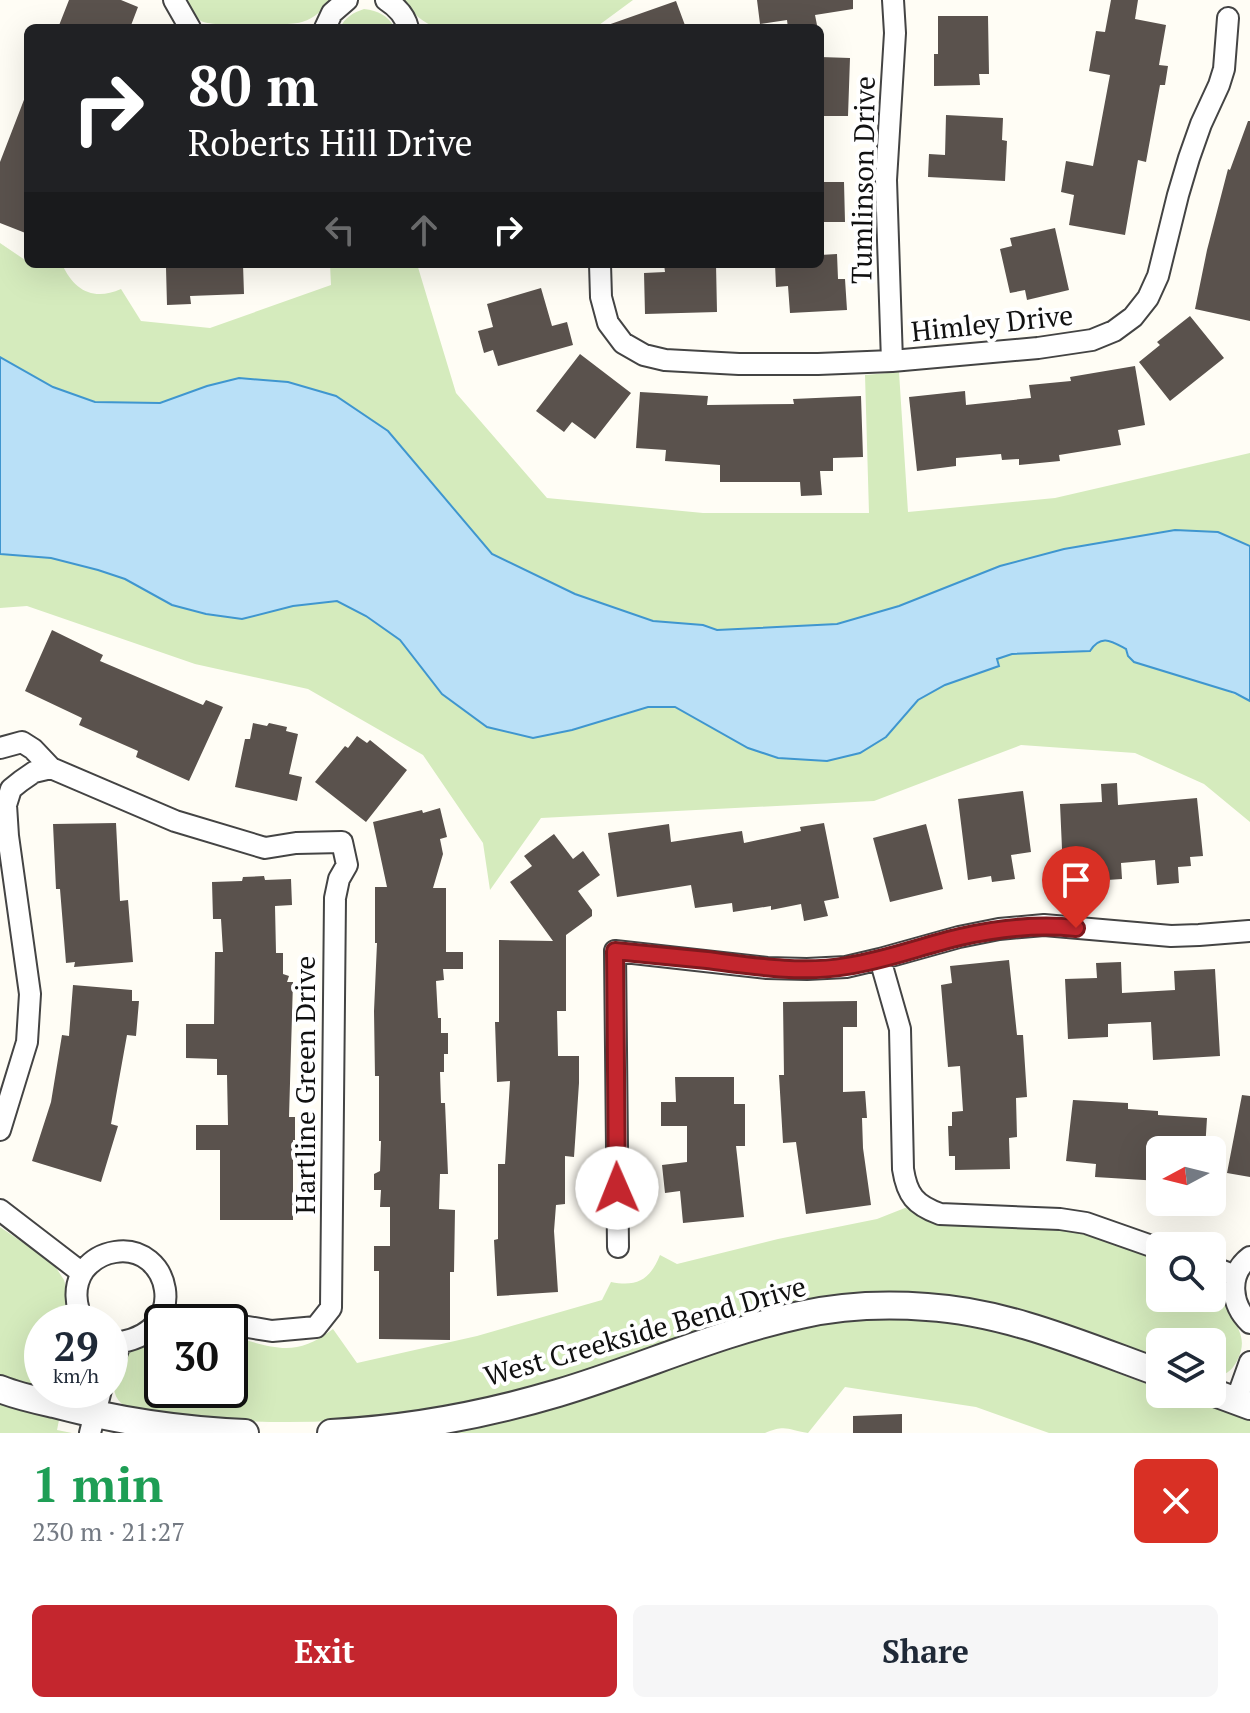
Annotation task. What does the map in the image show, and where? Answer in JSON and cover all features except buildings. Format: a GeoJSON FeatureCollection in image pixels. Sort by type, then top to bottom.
{"type":"FeatureCollection","features":[{"type":"Feature","properties":{"kind":"street"},"geometry":{"type":"LineString","coordinates":[[174,0],[188,24]]}},
{"type":"Feature","properties":{"kind":"street"},"geometry":{"type":"LineString","coordinates":[[327,24],[332,13],[347,0]]}},
{"type":"Feature","properties":{"kind":"street"},"geometry":{"type":"LineString","coordinates":[[386,0],[395,6],[407,24]]}},
{"type":"Feature","properties":{"kind":"street","name":"Tumlinson Drive"},"geometry":{"type":"LineString","coordinates":[[892,361],[886,180],[895,33],[893,0]]}},
{"type":"Feature","properties":{"kind":"street","name":"Himley Drive"},"geometry":{"type":"LineString","coordinates":[[600,268],[601,297],[608,323],[623,343],[644,355],[665,360],[739,364],[892,361],[1092,340],[1114,331],[1133,317],[1148,298],[1158,276],[1189,158],[1224,69],[1228,18]]}},
{"type":"Feature","properties":{"kind":"street"},"geometry":{"type":"LineString","coordinates":[[0,748],[22,742],[51,768]]}},
{"type":"Feature","properties":{"kind":"street"},"geometry":{"type":"LineString","coordinates":[[0,1130],[27,1042],[30,994],[3,800],[11,789],[34,772],[51,768]]}},
{"type":"Feature","properties":{"kind":"street","name":"Hartline Green Drive"},"geometry":{"type":"LineString","coordinates":[[51,768],[175,821],[265,848],[296,843],[342,842],[347,865],[339,879],[335,898],[331,1308],[316,1327],[272,1331],[248,1327]]}},
{"type":"Feature","properties":{"kind":"street"},"geometry":{"type":"LineString","coordinates":[[618,1247],[615,951],[767,968],[807,969],[846,967],[959,937],[1044,925],[1171,936],[1249,931]]}},
{"type":"Feature","properties":{"kind":"street"},"geometry":{"type":"LineString","coordinates":[[880,959],[900,1029],[903,1169],[913,1198],[925,1209],[940,1214],[1060,1219],[1086,1223],[1146,1244]]}},
{"type":"Feature","properties":{"kind":"street"},"geometry":{"type":"LineString","coordinates":[[0,1210],[82,1273]]}},
{"type":"Feature","properties":{"kind":"street"},"geometry":{"type":"LineString","coordinates":[[77,1304],[77,1286],[82,1273],[92,1261],[120,1251],[135,1253],[148,1260],[158,1271],[165,1284],[165,1304]]}},
{"type":"Feature","properties":{"kind":"street"},"geometry":{"type":"LineString","coordinates":[[1250,1257],[1244,1261],[1236,1276],[1233,1292],[1237,1308],[1250,1323]]}},
{"type":"Feature","properties":{"kind":"street"},"geometry":{"type":"LineString","coordinates":[[1226,1272],[1236,1276]]}},
{"type":"Feature","properties":{"kind":"street","name":"West Creekside Bend Drive"},"geometry":{"type":"LineString","coordinates":[[331,1433],[421,1424],[493,1411],[802,1314],[867,1306],[928,1307],[988,1315],[1146,1368]]}},
{"type":"Feature","properties":{"kind":"street"},"geometry":{"type":"LineString","coordinates":[[1233,1400],[1250,1362]]}},
{"type":"Feature","properties":{"kind":"street"},"geometry":{"type":"LineString","coordinates":[[0,1389],[95,1413],[193,1431],[245,1433]]}},
{"type":"Feature","properties":{"kind":"green space"},"geometry":{"type":"Polygon","coordinates":[[[186,0],[333,0],[307,20],[283,24],[207,23],[194,14],[186,0]]]}},
{"type":"Feature","properties":{"kind":"green space"},"geometry":{"type":"Polygon","coordinates":[[[402,0],[633,0],[600,24],[429,24],[402,0]]]}},
{"type":"Feature","properties":{"kind":"green space"},"geometry":{"type":"Polygon","coordinates":[[[364,9],[382,14],[392,24],[342,24],[364,9]]]}},
{"type":"Feature","properties":{"kind":"green space"},"geometry":{"type":"Polygon","coordinates":[[[0,243],[24,259],[24,268],[64,268],[79,287],[94,293],[121,289],[141,321],[210,328],[331,285],[330,268],[418,268],[456,393],[547,498],[703,513],[869,513],[865,375],[899,372],[908,512],[1055,498],[1250,453],[1250,546],[1064,549],[999,566],[899,606],[837,624],[717,630],[703,625],[653,621],[575,594],[492,554],[447,503],[288,382],[239,378],[160,403],[95,402],[53,387],[0,357],[0,243]]]}},
{"type":"Feature","properties":{"kind":"green space"},"geometry":{"type":"Polygon","coordinates":[[[0,554],[51,558],[98,570],[125,579],[172,605],[293,606],[337,601],[366,616],[400,640],[442,694],[488,727],[533,738],[648,707],[675,707],[748,748],[778,758],[827,761],[886,737],[918,700],[945,685],[998,666],[996,659],[1012,654],[1090,651],[1098,642],[1116,643],[1250,701],[1250,822],[1204,784],[1135,753],[1021,745],[874,801],[541,818],[490,890],[483,843],[423,755],[308,689],[195,664],[27,606],[0,608],[0,554]]]}},
{"type":"Feature","properties":{"kind":"green space"},"geometry":{"type":"Polygon","coordinates":[[[915,1204],[1088,1234],[1146,1254],[1146,1312],[1226,1312],[1226,1304],[1239,1332],[1242,1348],[1237,1361],[1226,1373],[1226,1328],[1146,1328],[1146,1355],[988,1302],[926,1294],[875,1292],[782,1304],[566,1377],[471,1403],[423,1412],[374,1418],[275,1422],[226,1420],[128,1407],[128,1354],[144,1343],[144,1408],[248,1408],[248,1341],[272,1347],[295,1347],[307,1344],[333,1329],[357,1363],[477,1336],[602,1300],[611,1282],[642,1280],[660,1255],[677,1264],[877,1219],[915,1204]]]}},
{"type":"Feature","properties":{"kind":"green space"},"geometry":{"type":"Polygon","coordinates":[[[0,1227],[53,1263],[64,1280],[71,1304],[24,1304],[24,1384],[0,1377],[0,1227]]]}},
{"type":"Feature","properties":{"kind":"green space"},"geometry":{"type":"Polygon","coordinates":[[[858,1320],[937,1322],[1000,1332],[1146,1384],[1146,1408],[1214,1408],[1250,1421],[1250,1433],[1049,1433],[976,1407],[845,1387],[808,1433],[783,1428],[765,1433],[436,1433],[742,1342],[817,1324],[858,1320]]]}},
{"type":"Feature","properties":{"kind":"green space"},"geometry":{"type":"Polygon","coordinates":[[[0,1404],[59,1420],[57,1430],[72,1433],[0,1433],[0,1404]]]}},
{"type":"Feature","properties":{"kind":"water"},"geometry":{"type":"Polygon","coordinates":[[[0,357],[53,387],[95,402],[160,403],[239,378],[288,382],[336,396],[388,431],[492,554],[575,594],[653,621],[703,625],[717,630],[837,624],[899,606],[1000,566],[1064,549],[1175,530],[1218,532],[1250,546],[1250,701],[1235,693],[1134,662],[1126,649],[1102,641],[1090,651],[1012,654],[997,659],[999,666],[945,685],[918,700],[886,737],[860,753],[827,761],[778,758],[748,748],[675,707],[648,707],[572,730],[533,738],[487,727],[442,694],[400,640],[366,616],[337,601],[293,606],[242,619],[206,614],[172,605],[125,579],[98,570],[51,558],[0,554],[0,357]]]}},
{"type":"Feature","properties":{"kind":"route"},"geometry":{"type":"LineString","coordinates":[[617,1188],[615,951],[767,968],[807,969],[846,967],[999,929],[1044,925],[1076,928]]}}]}
